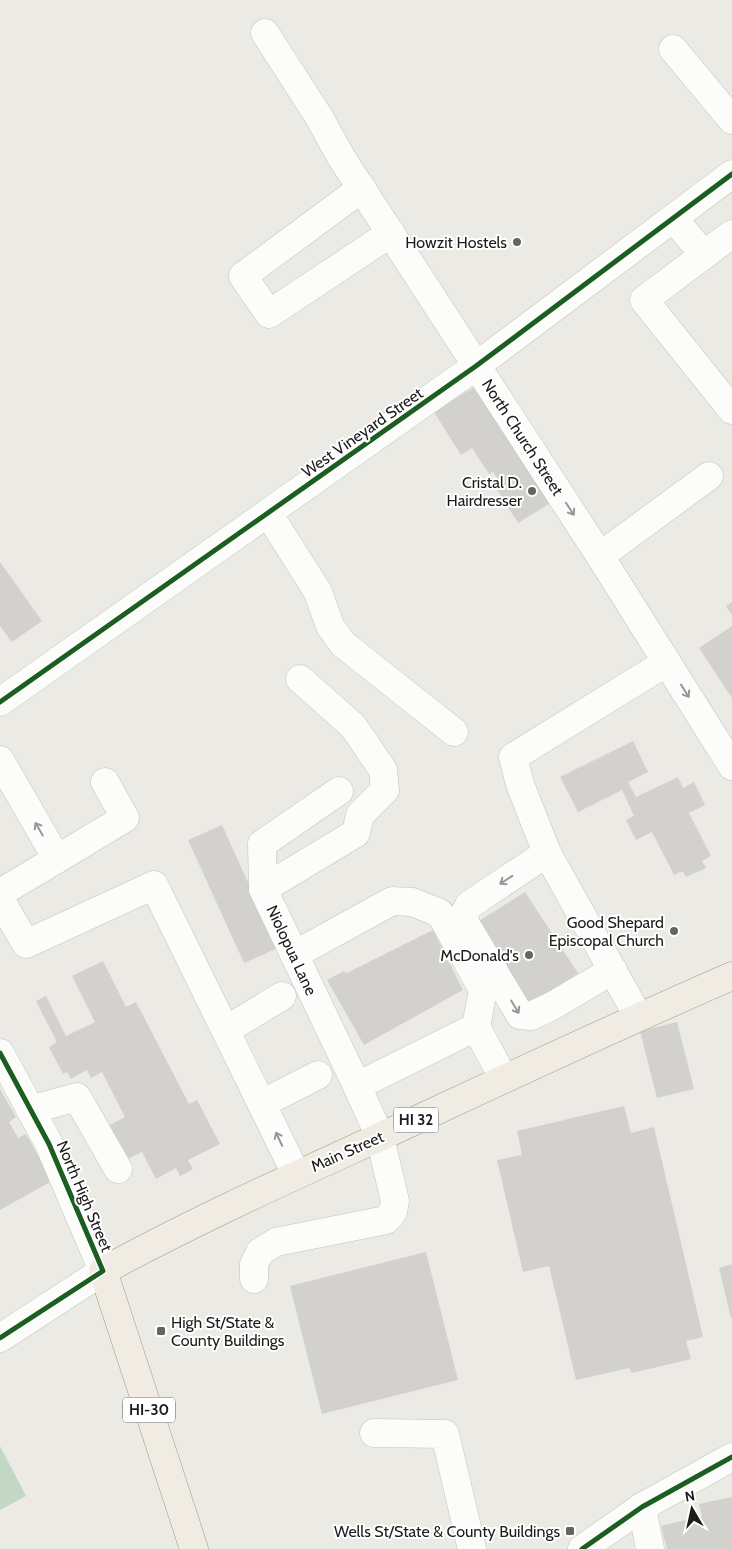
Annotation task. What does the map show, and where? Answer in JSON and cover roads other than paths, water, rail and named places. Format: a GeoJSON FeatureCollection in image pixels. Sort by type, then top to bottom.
{"type":"FeatureCollection","features":[{"type":"Feature","properties":{"kind":"main road","name":"Main Street"},"geometry":{"type":"LineString","coordinates":[[103,1271],[156,1242],[296,1174],[638,1016],[732,976]]}},
{"type":"Feature","properties":{"kind":"main road","name":"HI-30"},"geometry":{"type":"LineString","coordinates":[[103,1271],[194,1549]]}},
{"type":"Feature","properties":{"kind":"street","name":"North Church Street"},"geometry":{"type":"LineString","coordinates":[[266,33],[319,117],[341,157],[600,556],[732,766]]}},
{"type":"Feature","properties":{"kind":"street"},"geometry":{"type":"LineString","coordinates":[[673,49],[732,120]]}},
{"type":"Feature","properties":{"kind":"street","name":"West Vineyard Street"},"geometry":{"type":"LineString","coordinates":[[0,702],[476,366],[732,174]]}},
{"type":"Feature","properties":{"kind":"street"},"geometry":{"type":"LineString","coordinates":[[362,188],[243,276],[269,314],[391,233]]}},
{"type":"Feature","properties":{"kind":"street"},"geometry":{"type":"LineString","coordinates":[[674,218],[704,255]]}},
{"type":"Feature","properties":{"kind":"street"},"geometry":{"type":"LineString","coordinates":[[732,234],[644,300],[732,410]]}},
{"type":"Feature","properties":{"kind":"street"},"geometry":{"type":"LineString","coordinates":[[600,556],[709,476]]}},
{"type":"Feature","properties":{"kind":"street"},"geometry":{"type":"LineString","coordinates":[[268,513],[318,592],[330,626],[343,644],[454,732]]}},
{"type":"Feature","properties":{"kind":"street"},"geometry":{"type":"LineString","coordinates":[[638,1016],[547,853],[520,784],[513,757],[667,662]]}},
{"type":"Feature","properties":{"kind":"street"},"geometry":{"type":"LineString","coordinates":[[263,889],[356,832],[360,815],[385,790],[384,770],[354,726],[300,679]]}},
{"type":"Feature","properties":{"kind":"street"},"geometry":{"type":"LineString","coordinates":[[0,760],[57,859]]}},
{"type":"Feature","properties":{"kind":"street"},"geometry":{"type":"LineString","coordinates":[[0,893],[125,818],[105,782]]}},
{"type":"Feature","properties":{"kind":"street","name":"Niolopua Lane"},"geometry":{"type":"LineString","coordinates":[[254,1279],[254,1264],[260,1252],[276,1242],[386,1220],[393,1212],[395,1201],[380,1136],[263,889],[262,844],[339,791]]}},
{"type":"Feature","properties":{"kind":"street"},"geometry":{"type":"LineString","coordinates":[[547,853],[469,905],[464,915],[465,923],[520,1015],[530,1016],[552,1006],[613,970]]}},
{"type":"Feature","properties":{"kind":"street"},"geometry":{"type":"LineString","coordinates":[[0,899],[26,944],[154,885],[296,1174]]}},
{"type":"Feature","properties":{"kind":"street"},"geometry":{"type":"LineString","coordinates":[[294,955],[392,901],[412,902],[440,913],[483,990],[476,1027],[504,1078]]}},
{"type":"Feature","properties":{"kind":"street"},"geometry":{"type":"LineString","coordinates":[[226,1030],[282,996]]}},
{"type":"Feature","properties":{"kind":"street"},"geometry":{"type":"LineString","coordinates":[[357,1086],[476,1027]]}},
{"type":"Feature","properties":{"kind":"street","name":"North High Street"},"geometry":{"type":"LineString","coordinates":[[0,1053],[48,1144],[103,1271]]}},
{"type":"Feature","properties":{"kind":"street"},"geometry":{"type":"LineString","coordinates":[[262,1103],[318,1075]]}},
{"type":"Feature","properties":{"kind":"street"},"geometry":{"type":"LineString","coordinates":[[30,1110],[77,1097],[118,1169]]}},
{"type":"Feature","properties":{"kind":"street"},"geometry":{"type":"LineString","coordinates":[[0,1338],[103,1271]]}},
{"type":"Feature","properties":{"kind":"street"},"geometry":{"type":"LineString","coordinates":[[374,1434],[445,1434],[472,1549]]}},
{"type":"Feature","properties":{"kind":"street"},"geometry":{"type":"LineString","coordinates":[[585,1548],[642,1507],[732,1457]]}},
{"type":"Feature","properties":{"kind":"street"},"geometry":{"type":"LineString","coordinates":[[642,1507],[650,1549]]}},
{"type":"Feature","properties":{"kind":"place","name":"Howzit Hostels"},"geometry":{"type":"Point","coordinates":[517,242]}},
{"type":"Feature","properties":{"kind":"place","name":"Cristal D. Hairdresser"},"geometry":{"type":"Point","coordinates":[532,491]}},
{"type":"Feature","properties":{"kind":"place","name":"Good Shepard Episcopal Church"},"geometry":{"type":"Point","coordinates":[674,931]}},
{"type":"Feature","properties":{"kind":"place","name":"McDonald's"},"geometry":{"type":"Point","coordinates":[529,955]}},
{"type":"Feature","properties":{"kind":"place","name":"High St/State & County Buildings"},"geometry":{"type":"Point","coordinates":[161,1331]}},
{"type":"Feature","properties":{"kind":"place","name":"Wells St/State & County Buildings"},"geometry":{"type":"Point","coordinates":[570,1531]}}]}
